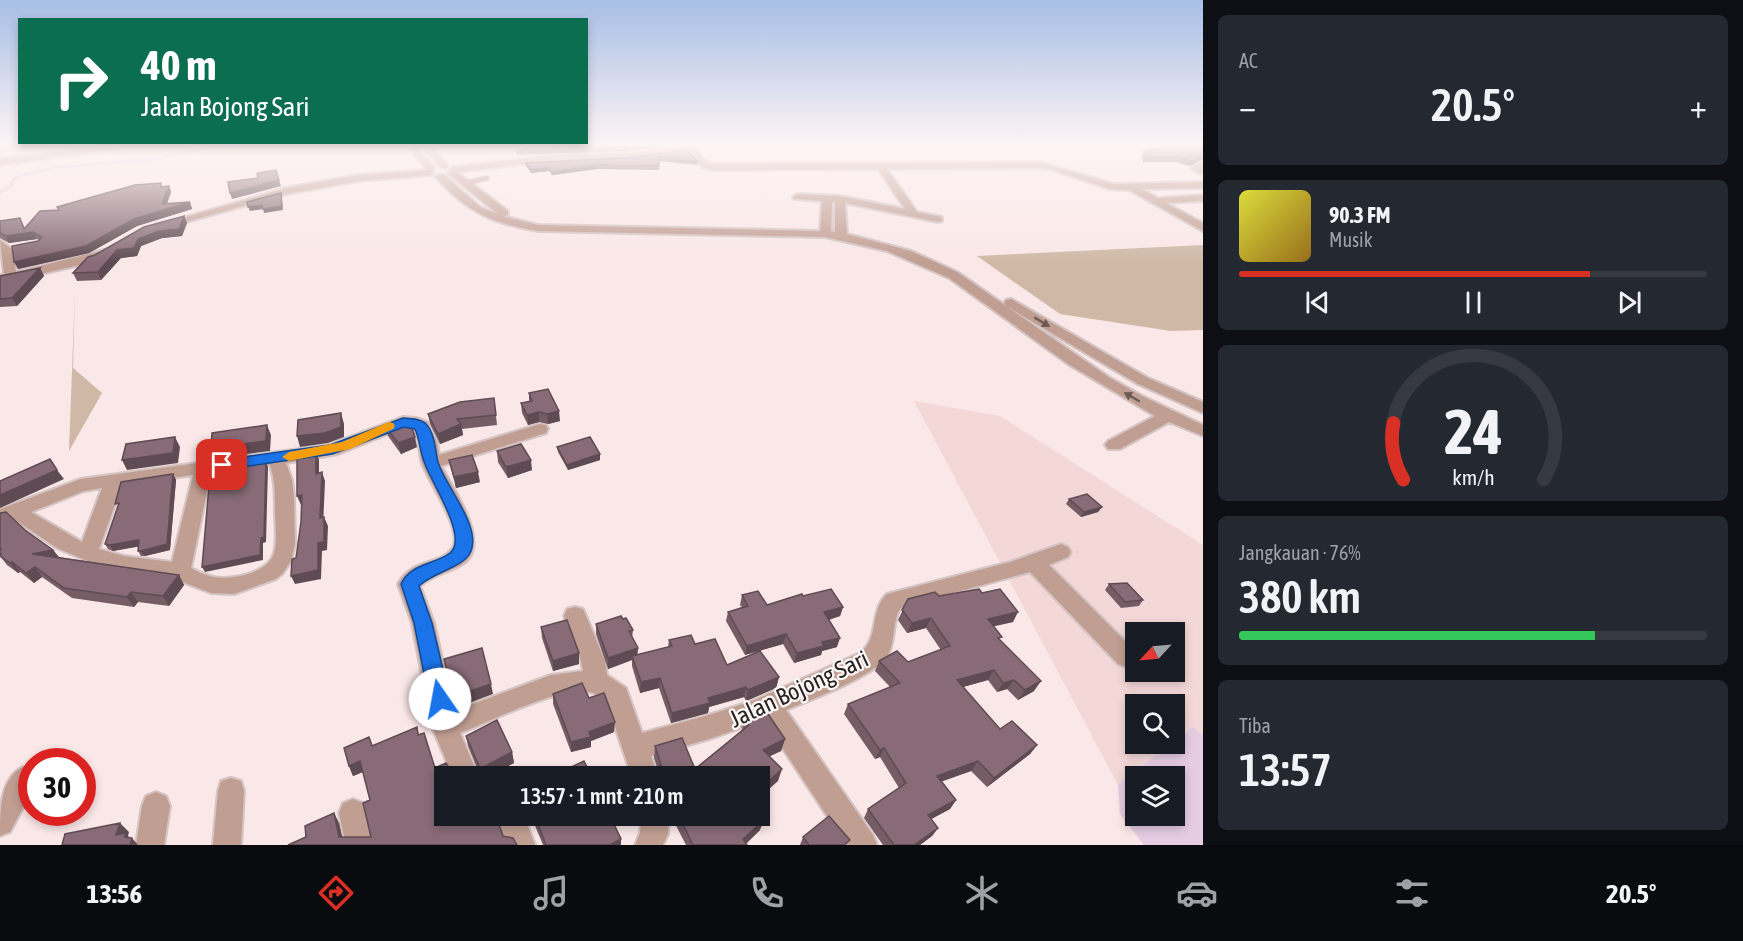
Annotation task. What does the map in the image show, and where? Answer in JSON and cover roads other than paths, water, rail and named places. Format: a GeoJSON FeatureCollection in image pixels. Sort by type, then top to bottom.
{"type":"FeatureCollection","features":[{"type":"Feature","properties":{"kind":"street"},"geometry":{"type":"LineString","coordinates":[[155,227],[278,192],[325,183]]}},
{"type":"Feature","properties":{"kind":"street"},"geometry":{"type":"LineString","coordinates":[[453,183],[476,209],[514,224],[538,228],[726,229]]}},
{"type":"Feature","properties":{"kind":"street"},"geometry":{"type":"LineString","coordinates":[[466,183],[504,213],[544,222],[825,233],[873,237],[904,246],[943,262],[1143,381],[1203,408]]}},
{"type":"Feature","properties":{"kind":"street"},"geometry":{"type":"LineString","coordinates":[[893,183],[912,212]]}},
{"type":"Feature","properties":{"kind":"street"},"geometry":{"type":"LineString","coordinates":[[1100,183],[1133,187],[1203,185]]}},
{"type":"Feature","properties":{"kind":"street"},"geometry":{"type":"LineString","coordinates":[[1133,187],[1203,228]]}},
{"type":"Feature","properties":{"kind":"street"},"geometry":{"type":"LineString","coordinates":[[798,197],[840,199],[938,219]]}},
{"type":"Feature","properties":{"kind":"street"},"geometry":{"type":"LineString","coordinates":[[825,233],[827,198]]}},
{"type":"Feature","properties":{"kind":"street"},"geometry":{"type":"LineString","coordinates":[[1161,200],[1203,198]]}},
{"type":"Feature","properties":{"kind":"street"},"geometry":{"type":"LineString","coordinates":[[840,199],[840,234]]}},
{"type":"Feature","properties":{"kind":"street"},"geometry":{"type":"LineString","coordinates":[[1188,215],[1203,215]]}},
{"type":"Feature","properties":{"kind":"street"},"geometry":{"type":"LineString","coordinates":[[840,234],[899,249],[930,262],[953,275],[1111,385],[1168,416],[1203,431]]}},
{"type":"Feature","properties":{"kind":"street"},"geometry":{"type":"LineString","coordinates":[[17,241],[15,247],[3,246],[5,278],[94,258],[114,247]]}},
{"type":"Feature","properties":{"kind":"street"},"geometry":{"type":"LineString","coordinates":[[1085,367],[1109,361]]}},
{"type":"Feature","properties":{"kind":"street"},"geometry":{"type":"LineString","coordinates":[[1114,446],[1168,416]]}},
{"type":"Feature","properties":{"kind":"street"},"geometry":{"type":"LineString","coordinates":[[9,514],[68,489],[115,479],[332,450],[394,424],[409,422],[421,426],[428,442],[431,463],[460,521],[465,542],[463,551],[455,559],[422,572],[409,584],[423,623],[445,727],[461,766]]}},
{"type":"Feature","properties":{"kind":"street"},"geometry":{"type":"LineString","coordinates":[[431,463],[540,429]]}},
{"type":"Feature","properties":{"kind":"street"},"geometry":{"type":"LineString","coordinates":[[9,514],[88,552],[118,563],[180,572],[200,582],[225,586],[260,578],[279,566],[285,552],[287,537],[283,484],[275,459]]}},
{"type":"Feature","properties":{"kind":"street"},"geometry":{"type":"LineString","coordinates":[[180,572],[203,468]]}},
{"type":"Feature","properties":{"kind":"street"},"geometry":{"type":"LineString","coordinates":[[88,552],[115,479]]}},
{"type":"Feature","properties":{"kind":"street","name":"Jalan Bojong Sari"},"geometry":{"type":"LineString","coordinates":[[636,747],[701,731],[770,708],[864,663],[882,647],[888,604],[895,600],[1034,563],[1061,552]]}},
{"type":"Feature","properties":{"kind":"street"},"geometry":{"type":"LineString","coordinates":[[1034,563],[1125,656]]}},
{"type":"Feature","properties":{"kind":"street"},"geometry":{"type":"LineString","coordinates":[[575,616],[595,669],[596,681]]}},
{"type":"Feature","properties":{"kind":"street"},"geometry":{"type":"LineString","coordinates":[[445,727],[546,688],[574,682],[596,681],[611,688],[616,696],[642,766]]}},
{"type":"Feature","properties":{"kind":"street"},"geometry":{"type":"LineString","coordinates":[[770,708],[863,845]]}},
{"type":"Feature","properties":{"kind":"street"},"geometry":{"type":"LineString","coordinates":[[0,822],[18,788]]}},
{"type":"Feature","properties":{"kind":"street"},"geometry":{"type":"LineString","coordinates":[[227,845],[231,791]]}},
{"type":"Feature","properties":{"kind":"street"},"geometry":{"type":"LineString","coordinates":[[150,845],[156,806]]}},
{"type":"Feature","properties":{"kind":"street"},"geometry":{"type":"LineString","coordinates":[[353,813],[360,845]]}},
{"type":"Feature","properties":{"kind":"street"},"geometry":{"type":"LineString","coordinates":[[514,826],[521,845]]}},
{"type":"Feature","properties":{"kind":"waterway"},"geometry":{"type":"LineString","coordinates":[[0,192],[12,183]]}}]}
